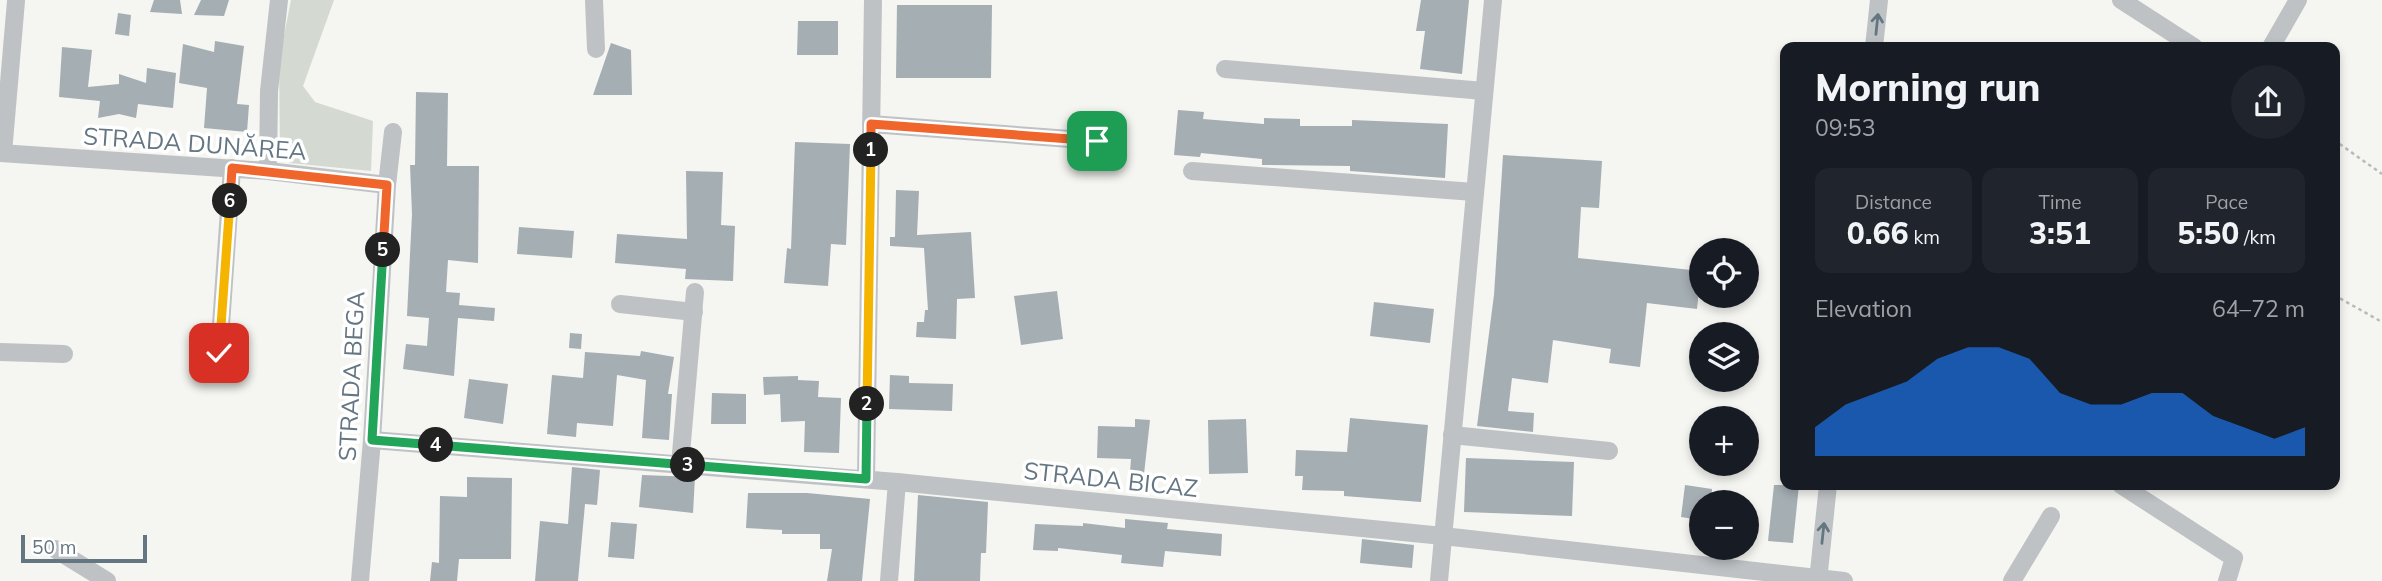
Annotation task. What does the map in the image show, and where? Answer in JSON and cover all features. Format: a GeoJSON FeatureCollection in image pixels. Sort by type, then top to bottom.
{"type":"FeatureCollection","features":[{"type":"Feature","properties":{"kind":"street"},"geometry":{"type":"LineString","coordinates":[[268,171],[269,91],[279,0]]}},
{"type":"Feature","properties":{"kind":"street"},"geometry":{"type":"LineString","coordinates":[[594,0],[596,49]]}},
{"type":"Feature","properties":{"kind":"street"},"geometry":{"type":"LineString","coordinates":[[866,479],[873,0]]}},
{"type":"Feature","properties":{"kind":"street"},"geometry":{"type":"LineString","coordinates":[[1439,581],[1493,0]]}},
{"type":"Feature","properties":{"kind":"street"},"geometry":{"type":"LineString","coordinates":[[1875,42],[1879,0]]}},
{"type":"Feature","properties":{"kind":"street"},"geometry":{"type":"LineString","coordinates":[[2121,0],[2186,42]]}},
{"type":"Feature","properties":{"kind":"street"},"geometry":{"type":"LineString","coordinates":[[2274,42],[2298,0]]}},
{"type":"Feature","properties":{"kind":"street"},"geometry":{"type":"LineString","coordinates":[[1,153],[16,1]]}},
{"type":"Feature","properties":{"kind":"street"},"geometry":{"type":"LineString","coordinates":[[1225,69],[1484,91]]}},
{"type":"Feature","properties":{"kind":"street"},"geometry":{"type":"LineString","coordinates":[[871,124],[1097,141]]}},
{"type":"Feature","properties":{"kind":"street","name":"STRADA BEGA"},"geometry":{"type":"LineString","coordinates":[[360,581],[393,132]]}},
{"type":"Feature","properties":{"kind":"street","name":"STRADA DUNĂREA"},"geometry":{"type":"LineString","coordinates":[[1,153],[232,168],[387,185]]}},
{"type":"Feature","properties":{"kind":"street"},"geometry":{"type":"LineString","coordinates":[[219,353],[232,168]]}},
{"type":"Feature","properties":{"kind":"street"},"geometry":{"type":"LineString","coordinates":[[1192,170],[1474,192]]}},
{"type":"Feature","properties":{"kind":"street"},"geometry":{"type":"LineString","coordinates":[[680,465],[695,292]]}},
{"type":"Feature","properties":{"kind":"street"},"geometry":{"type":"LineString","coordinates":[[620,304],[694,312]]}},
{"type":"Feature","properties":{"kind":"street"},"geometry":{"type":"LineString","coordinates":[[0,352],[64,354]]}},
{"type":"Feature","properties":{"kind":"street"},"geometry":{"type":"LineString","coordinates":[[1452,435],[1609,451]]}},
{"type":"Feature","properties":{"kind":"street","name":"STRADA BICAZ"},"geometry":{"type":"LineString","coordinates":[[372,440],[866,479],[1443,536],[1844,581]]}},
{"type":"Feature","properties":{"kind":"street"},"geometry":{"type":"LineString","coordinates":[[889,581],[897,482]]}},
{"type":"Feature","properties":{"kind":"street"},"geometry":{"type":"LineString","coordinates":[[1819,580],[1828,490]]}},
{"type":"Feature","properties":{"kind":"street"},"geometry":{"type":"LineString","coordinates":[[2129,490],[2234,558],[2227,581]]}},
{"type":"Feature","properties":{"kind":"street"},"geometry":{"type":"LineString","coordinates":[[2012,581],[2051,516]]}},
{"type":"Feature","properties":{"kind":"street"},"geometry":{"type":"LineString","coordinates":[[55,549],[107,581]]}},
{"type":"Feature","properties":{"kind":"path"},"geometry":{"type":"LineString","coordinates":[[2340,143],[2382,174]]}},
{"type":"Feature","properties":{"kind":"path"},"geometry":{"type":"LineString","coordinates":[[2340,298],[2382,322]]}},
{"type":"Feature","properties":{"kind":"shaded area"},"geometry":{"type":"Polygon","coordinates":[[[291,0],[334,0],[303,86],[315,102],[373,121],[371,171],[290,163],[280,151],[279,61],[291,0]]]}},
{"type":"Feature","properties":{"kind":"building"},"geometry":{"type":"Polygon","coordinates":[[[154,0],[180,0],[182,14],[150,12],[154,0]]]}},
{"type":"Feature","properties":{"kind":"building"},"geometry":{"type":"Polygon","coordinates":[[[201,0],[229,0],[224,16],[194,15],[201,0]]]}},
{"type":"Feature","properties":{"kind":"building"},"geometry":{"type":"Polygon","coordinates":[[[1421,0],[1469,0],[1462,74],[1420,69],[1425,31],[1416,31],[1421,0]]]}},
{"type":"Feature","properties":{"kind":"building"},"geometry":{"type":"Polygon","coordinates":[[[897,5],[992,5],[991,78],[896,78],[897,5]]]}},
{"type":"Feature","properties":{"kind":"building"},"geometry":{"type":"Polygon","coordinates":[[[118,13],[131,15],[129,36],[115,34],[118,13]]]}},
{"type":"Feature","properties":{"kind":"building"},"geometry":{"type":"Polygon","coordinates":[[[798,21],[838,21],[838,55],[797,55],[798,21]]]}},
{"type":"Feature","properties":{"kind":"building"},"geometry":{"type":"Polygon","coordinates":[[[215,41],[244,46],[237,104],[249,105],[247,132],[204,128],[207,88],[179,83],[183,44],[214,52],[215,41]]]}},
{"type":"Feature","properties":{"kind":"building"},"geometry":{"type":"Polygon","coordinates":[[[611,43],[631,50],[632,95],[593,95],[611,43]]]}},
{"type":"Feature","properties":{"kind":"building"},"geometry":{"type":"Polygon","coordinates":[[[62,47],[92,50],[88,87],[119,84],[119,74],[146,83],[147,68],[176,73],[173,108],[138,104],[136,118],[119,114],[98,118],[100,101],[59,97],[62,47]]]}},
{"type":"Feature","properties":{"kind":"building"},"geometry":{"type":"Polygon","coordinates":[[[416,92],[448,93],[447,166],[479,166],[478,263],[448,260],[446,292],[460,293],[459,305],[495,308],[494,321],[458,318],[454,376],[403,369],[406,344],[427,346],[429,318],[407,316],[412,214],[410,165],[415,165],[416,92]]]}},
{"type":"Feature","properties":{"kind":"building"},"geometry":{"type":"Polygon","coordinates":[[[1178,110],[1204,112],[1203,119],[1264,124],[1264,118],[1300,119],[1300,126],[1352,126],[1352,120],[1448,124],[1445,178],[1350,171],[1350,166],[1262,165],[1262,159],[1201,153],[1200,157],[1174,155],[1178,110]]]}},
{"type":"Feature","properties":{"kind":"building"},"geometry":{"type":"Polygon","coordinates":[[[795,142],[850,144],[846,245],[831,244],[828,286],[784,283],[787,248],[791,249],[795,142]]]}},
{"type":"Feature","properties":{"kind":"building"},"geometry":{"type":"Polygon","coordinates":[[[1503,155],[1602,161],[1599,208],[1581,207],[1578,258],[1689,270],[1689,308],[1697,308],[1697,309],[1647,303],[1640,367],[1609,363],[1611,349],[1553,340],[1548,383],[1512,378],[1508,411],[1534,413],[1533,432],[1477,426],[1494,295],[1503,155]]]}},
{"type":"Feature","properties":{"kind":"building"},"geometry":{"type":"Polygon","coordinates":[[[686,171],[723,172],[721,225],[735,226],[733,281],[685,279],[686,269],[615,263],[617,234],[687,239],[686,171]]]}},
{"type":"Feature","properties":{"kind":"building"},"geometry":{"type":"Polygon","coordinates":[[[896,190],[919,191],[917,235],[971,232],[975,298],[957,299],[956,339],[916,337],[917,322],[924,322],[925,310],[928,310],[924,248],[890,246],[890,237],[895,237],[896,190]]]}},
{"type":"Feature","properties":{"kind":"building"},"geometry":{"type":"Polygon","coordinates":[[[519,227],[574,231],[572,258],[517,254],[519,227]]]}},
{"type":"Feature","properties":{"kind":"building"},"geometry":{"type":"Polygon","coordinates":[[[1057,291],[1063,339],[1021,345],[1014,296],[1057,291]]]}},
{"type":"Feature","properties":{"kind":"building"},"geometry":{"type":"Polygon","coordinates":[[[1374,302],[1434,309],[1430,343],[1370,336],[1374,302]]]}},
{"type":"Feature","properties":{"kind":"building"},"geometry":{"type":"Polygon","coordinates":[[[570,333],[582,334],[581,349],[569,348],[570,333]]]}},
{"type":"Feature","properties":{"kind":"building"},"geometry":{"type":"Polygon","coordinates":[[[641,351],[674,357],[668,394],[672,394],[669,440],[642,438],[646,380],[617,375],[613,426],[577,423],[576,437],[547,434],[552,375],[583,378],[585,352],[640,356],[641,351]]]}},
{"type":"Feature","properties":{"kind":"building"},"geometry":{"type":"Polygon","coordinates":[[[890,375],[909,376],[909,383],[953,384],[952,411],[889,409],[890,375]]]}},
{"type":"Feature","properties":{"kind":"building"},"geometry":{"type":"Polygon","coordinates":[[[798,376],[798,380],[819,381],[818,397],[841,398],[839,453],[804,452],[805,421],[781,422],[780,394],[764,395],[763,377],[798,376]]]}},
{"type":"Feature","properties":{"kind":"building"},"geometry":{"type":"Polygon","coordinates":[[[469,379],[508,384],[503,424],[464,418],[469,379]]]}},
{"type":"Feature","properties":{"kind":"building"},"geometry":{"type":"Polygon","coordinates":[[[712,393],[746,394],[746,424],[711,424],[712,393]]]}},
{"type":"Feature","properties":{"kind":"building"},"geometry":{"type":"Polygon","coordinates":[[[1350,418],[1428,425],[1421,502],[1344,496],[1344,491],[1302,490],[1303,476],[1295,476],[1296,450],[1347,452],[1350,418]]]}},
{"type":"Feature","properties":{"kind":"building"},"geometry":{"type":"Polygon","coordinates":[[[1135,419],[1150,420],[1144,474],[1130,472],[1131,459],[1097,458],[1098,426],[1135,427],[1135,419]]]}},
{"type":"Feature","properties":{"kind":"building"},"geometry":{"type":"Polygon","coordinates":[[[1246,419],[1248,473],[1209,474],[1208,420],[1246,419]]]}},
{"type":"Feature","properties":{"kind":"building"},"geometry":{"type":"Polygon","coordinates":[[[1466,458],[1574,462],[1572,516],[1464,512],[1466,458]]]}},
{"type":"Feature","properties":{"kind":"building"},"geometry":{"type":"Polygon","coordinates":[[[572,467],[600,470],[597,505],[585,504],[578,581],[535,581],[540,521],[568,524],[572,467]]]}},
{"type":"Feature","properties":{"kind":"building"},"geometry":{"type":"Polygon","coordinates":[[[642,475],[695,477],[693,513],[639,507],[642,475]]]}},
{"type":"Feature","properties":{"kind":"building"},"geometry":{"type":"Polygon","coordinates":[[[467,477],[512,478],[511,559],[459,559],[457,581],[430,581],[432,562],[439,563],[440,496],[467,497],[467,477]]]}},
{"type":"Feature","properties":{"kind":"building"},"geometry":{"type":"Polygon","coordinates":[[[1685,485],[1712,489],[1689,490],[1689,518],[1681,517],[1685,485]]]}},
{"type":"Feature","properties":{"kind":"building"},"geometry":{"type":"Polygon","coordinates":[[[1774,485],[1780,485],[1780,490],[1798,490],[1793,543],[1768,541],[1774,485]]]}},
{"type":"Feature","properties":{"kind":"building"},"geometry":{"type":"Polygon","coordinates":[[[748,493],[807,493],[870,499],[862,581],[827,581],[832,549],[820,549],[820,534],[782,534],[782,530],[746,528],[748,493]]]}},
{"type":"Feature","properties":{"kind":"building"},"geometry":{"type":"Polygon","coordinates":[[[918,495],[988,502],[986,553],[981,553],[980,581],[914,581],[918,495]]]}},
{"type":"Feature","properties":{"kind":"building"},"geometry":{"type":"Polygon","coordinates":[[[1125,519],[1168,523],[1167,529],[1222,534],[1221,556],[1165,551],[1163,567],[1121,563],[1122,555],[1058,548],[1058,551],[1033,550],[1035,524],[1083,526],[1083,523],[1125,528],[1125,519]]]}},
{"type":"Feature","properties":{"kind":"building"},"geometry":{"type":"Polygon","coordinates":[[[611,522],[637,524],[634,559],[608,557],[611,522]]]}},
{"type":"Feature","properties":{"kind":"building"},"geometry":{"type":"Polygon","coordinates":[[[1362,539],[1414,545],[1412,568],[1360,563],[1362,539]]]}},
{"type":"Feature","properties":{"kind":"route"},"geometry":{"type":"LineString","coordinates":[[219,353],[232,168],[387,185],[372,440],[866,479],[871,124],[1097,141]]}}]}
